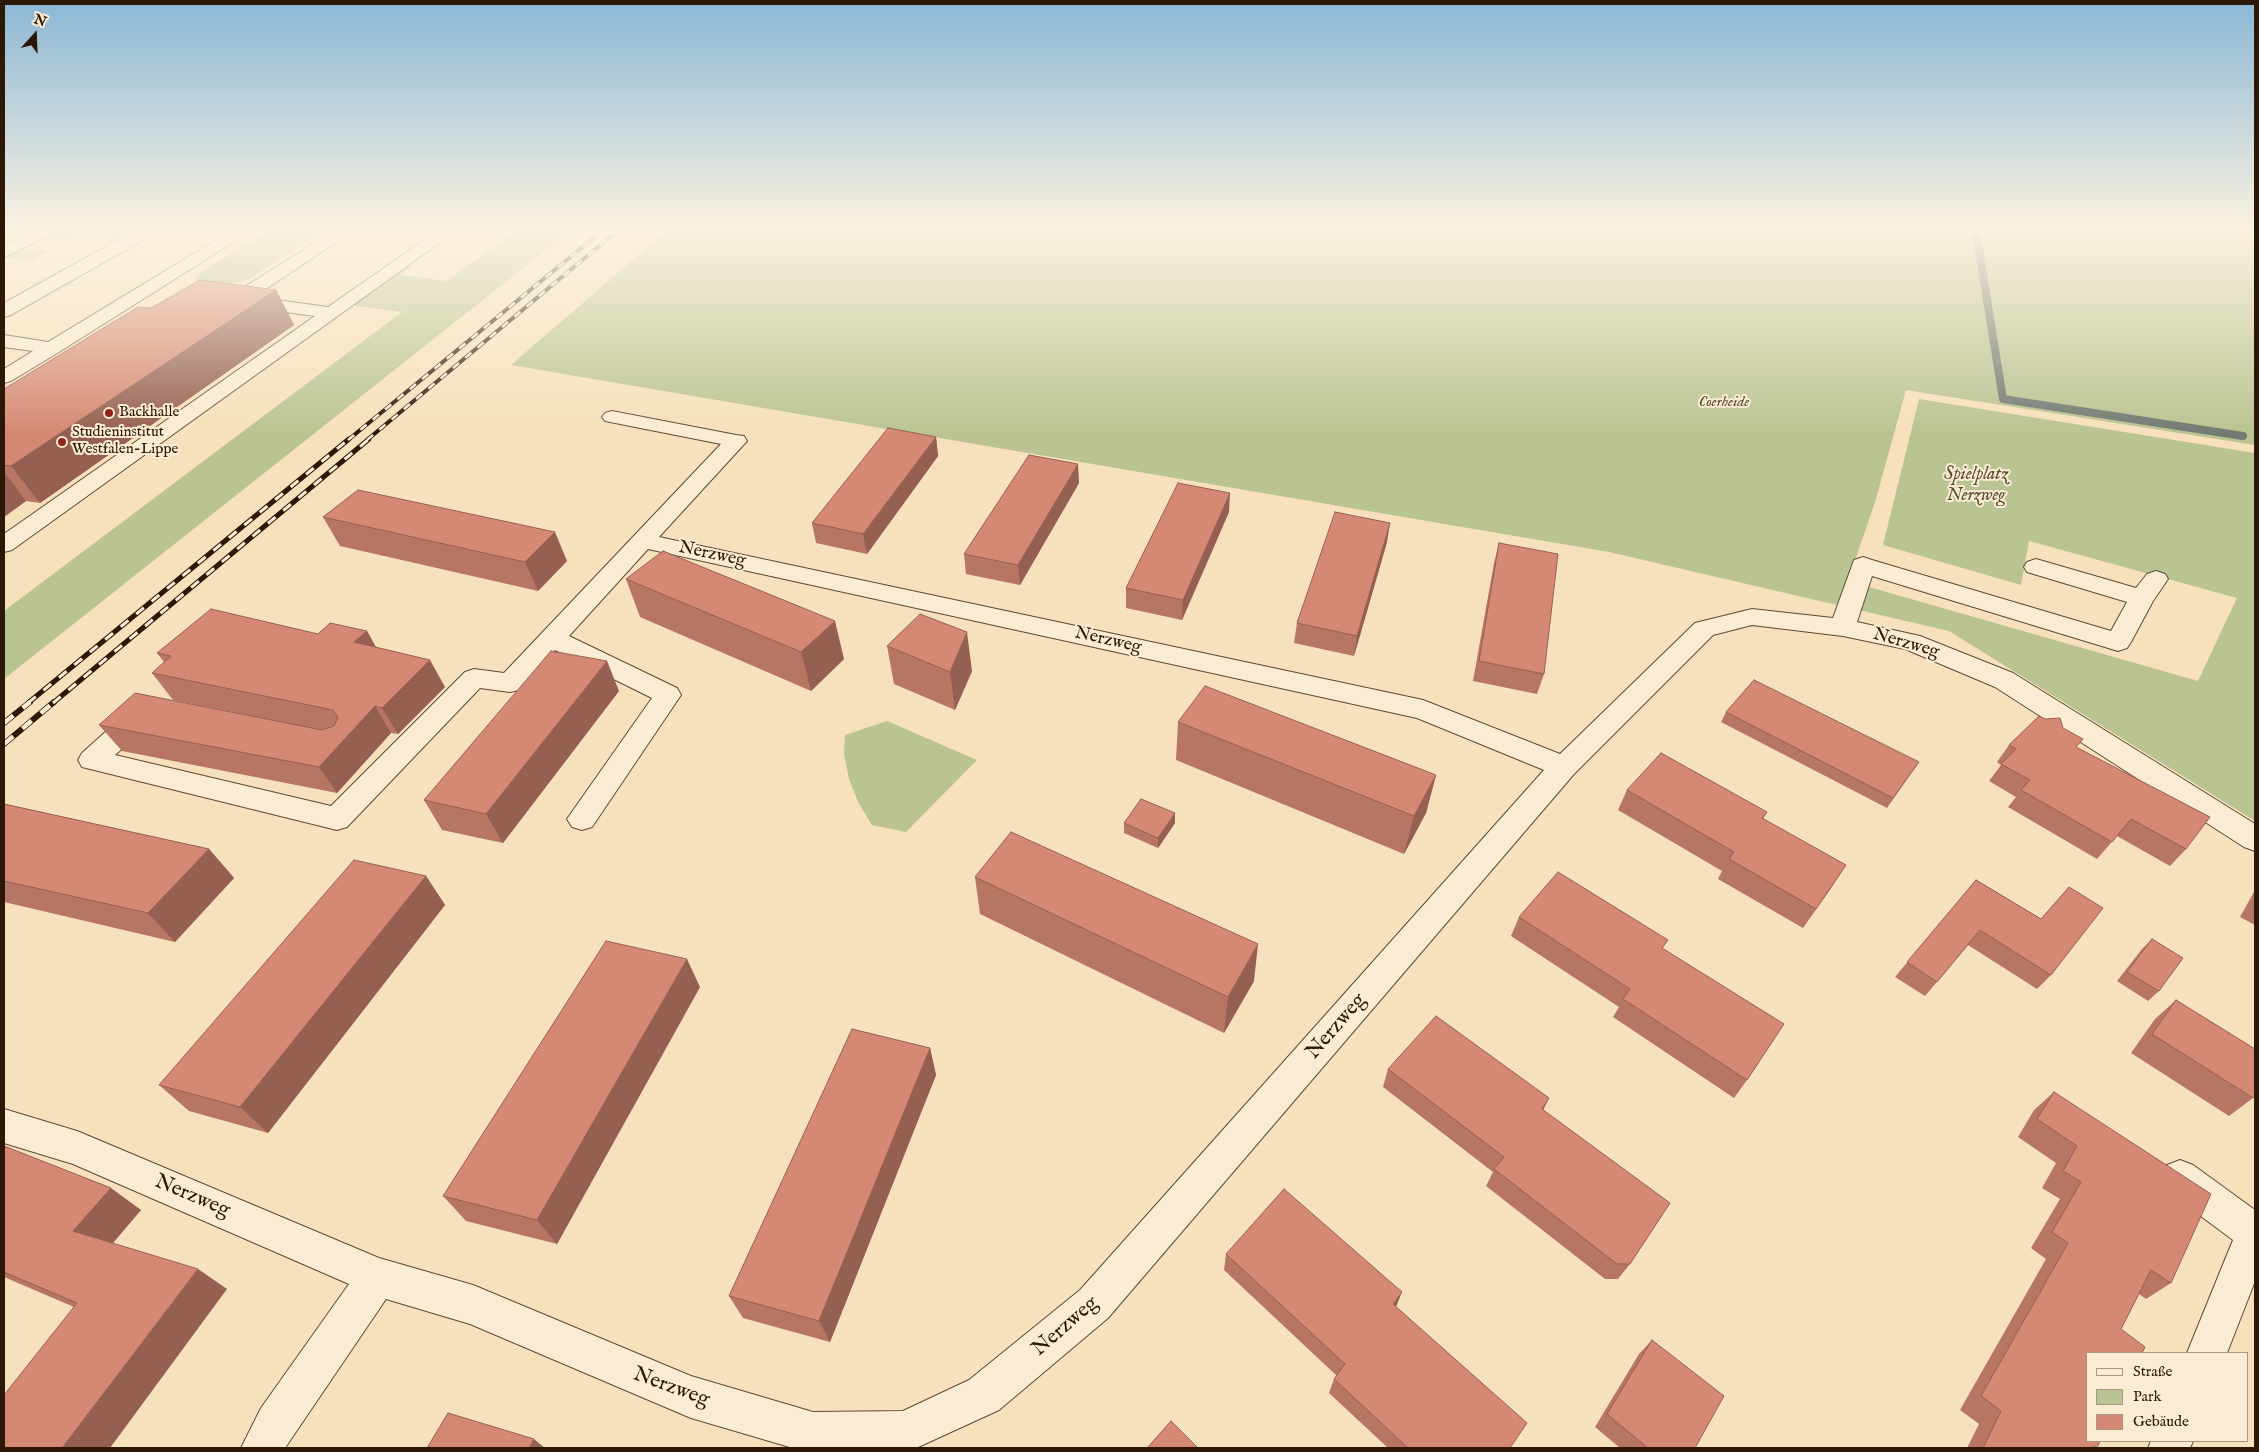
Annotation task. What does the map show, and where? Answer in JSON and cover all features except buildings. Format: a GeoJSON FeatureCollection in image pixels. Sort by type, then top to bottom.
{"type":"FeatureCollection","features":[{"type":"Feature","properties":{"kind":"street"},"geometry":{"type":"LineString","coordinates":[[4,310],[24,299]]}},
{"type":"Feature","properties":{"kind":"street"},"geometry":{"type":"LineString","coordinates":[[4,377],[132,299]]}},
{"type":"Feature","properties":{"kind":"street"},"geometry":{"type":"LineString","coordinates":[[4,545],[352,299]]}},
{"type":"Feature","properties":{"kind":"street"},"geometry":{"type":"LineString","coordinates":[[210,310],[237,300],[332,313]]}},
{"type":"Feature","properties":{"kind":"street"},"geometry":{"type":"LineString","coordinates":[[96,321],[122,325]]}},
{"type":"Feature","properties":{"kind":"street"},"geometry":{"type":"LineString","coordinates":[[4,341],[52,348]]}},
{"type":"Feature","properties":{"kind":"street","name":"Nerzweg"},"geometry":{"type":"LineString","coordinates":[[170,711],[151,707],[92,760],[337,819],[474,678],[510,683],[736,440],[612,417]]}},
{"type":"Feature","properties":{"kind":"street","name":"Nerzweg"},"geometry":{"type":"LineString","coordinates":[[643,541],[1423,710],[1564,767]]}},
{"type":"Feature","properties":{"kind":"street"},"geometry":{"type":"LineString","coordinates":[[1843,628],[1863,565],[2118,642],[2149,588],[2036,567]]}},
{"type":"Feature","properties":{"kind":"street","name":"Nerzweg"},"geometry":{"type":"LineString","coordinates":[[4,1126],[77,1148],[378,1276],[473,1305],[599,1360],[691,1397],[813,1433],[904,1432],[984,1395],[1094,1304],[1564,767],[1704,629],[1752,618],[1843,628],[1911,642],[2004,680],[2255,839]]}},
{"type":"Feature","properties":{"kind":"street"},"geometry":{"type":"LineString","coordinates":[[552,638],[668,695],[582,819]]}},
{"type":"Feature","properties":{"kind":"street"},"geometry":{"type":"LineString","coordinates":[[2156,1160],[2255,1233],[2207,1352]]}},
{"type":"Feature","properties":{"kind":"street"},"geometry":{"type":"LineString","coordinates":[[262,1448],[276,1423],[378,1276]]}},
{"type":"Feature","properties":{"kind":"green space"},"geometry":{"type":"Polygon","coordinates":[[[359,299],[484,299],[4,679],[4,611],[402,312],[350,305],[359,299]]]}},
{"type":"Feature","properties":{"kind":"green space","name":"Coerheide"},"geometry":{"type":"Polygon","coordinates":[[[588,299],[2255,299],[2255,445],[1906,390],[1876,499],[1848,581],[2198,681],[2237,598],[2029,541],[2021,585],[1883,545],[1919,399],[2255,453],[2255,821],[1949,631],[1609,552],[511,365],[588,299]]]}},
{"type":"Feature","properties":{"kind":"green space"},"geometry":{"type":"Polygon","coordinates":[[[887,721],[977,760],[906,832],[872,825],[859,804],[849,779],[844,754],[845,735],[887,721]]]}},
{"type":"Feature","properties":{"kind":"waterway"},"geometry":{"type":"LineString","coordinates":[[1987,299],[2003,399],[2243,436]]}},
{"type":"Feature","properties":{"kind":"railway"},"geometry":{"type":"LineString","coordinates":[[348,440],[520,299]]}},
{"type":"Feature","properties":{"kind":"railway"},"geometry":{"type":"LineString","coordinates":[[367,440],[536,299]]}},
{"type":"Feature","properties":{"kind":"railway"},"geometry":{"type":"LineString","coordinates":[[28,703],[349,439]]}},
{"type":"Feature","properties":{"kind":"railway"},"geometry":{"type":"LineString","coordinates":[[53,703],[369,439]]}},
{"type":"Feature","properties":{"kind":"railway"},"geometry":{"type":"LineString","coordinates":[[4,723],[30,702]]}},
{"type":"Feature","properties":{"kind":"railway"},"geometry":{"type":"LineString","coordinates":[[4,744],[54,702]]}},
{"type":"Feature","properties":{"kind":"place","name":"Backhalle"},"geometry":{"type":"Point","coordinates":[109,413]}},
{"type":"Feature","properties":{"kind":"place","name":"Studieninstitut Westfalen-Lippe"},"geometry":{"type":"Point","coordinates":[62,442]}},
{"type":"Feature","properties":{"kind":"park label","name":"Spielplatz Nerzweg"},"geometry":{"type":"Point","coordinates":[1976,485]}}]}
